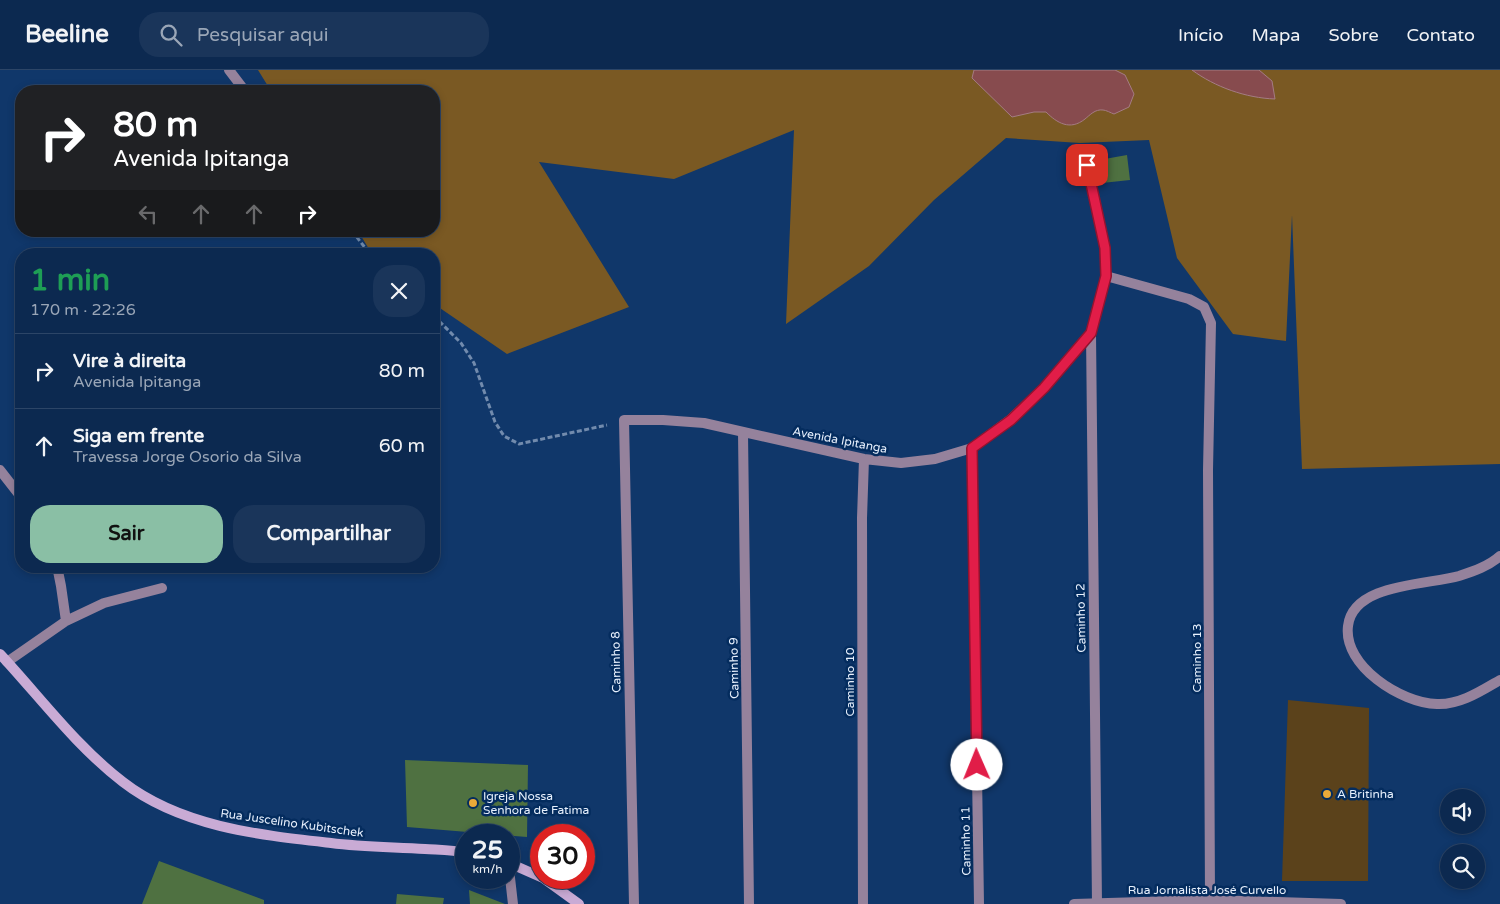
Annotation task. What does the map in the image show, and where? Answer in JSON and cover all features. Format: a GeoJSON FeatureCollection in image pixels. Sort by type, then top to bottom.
{"type":"FeatureCollection","features":[{"type":"Feature","properties":{"kind":"main road","name":"Rua Juscelino Kubitschek"},"geometry":{"type":"LineString","coordinates":[[4,658],[56,718],[92,755],[124,783],[159,805],[210,824],[269,835],[332,843],[455,852]]}},
{"type":"Feature","properties":{"kind":"main road"},"geometry":{"type":"LineString","coordinates":[[520,868],[543,878],[579,904]]}},
{"type":"Feature","properties":{"kind":"street"},"geometry":{"type":"LineString","coordinates":[[229,70],[240,85]]}},
{"type":"Feature","properties":{"kind":"street","name":"Avenida Ipitanga"},"geometry":{"type":"LineString","coordinates":[[624,420],[704,423],[864,459],[901,463],[935,459],[972,448],[1011,420],[1044,388],[1091,333],[1106,276],[1105,248],[1087,165]]}},
{"type":"Feature","properties":{"kind":"street","name":"Caminho 13"},"geometry":{"type":"LineString","coordinates":[[1106,276],[1189,299],[1204,307],[1211,323],[1209,417],[1210,900]]}},
{"type":"Feature","properties":{"kind":"street","name":"Caminho 12"},"geometry":{"type":"LineString","coordinates":[[1091,333],[1097,904]]}},
{"type":"Feature","properties":{"kind":"street","name":"Caminho 8"},"geometry":{"type":"LineString","coordinates":[[624,420],[634,904]]}},
{"type":"Feature","properties":{"kind":"street","name":"Caminho 9"},"geometry":{"type":"LineString","coordinates":[[743,433],[749,904]]}},
{"type":"Feature","properties":{"kind":"street","name":"Caminho 11"},"geometry":{"type":"LineString","coordinates":[[972,448],[979,904]]}},
{"type":"Feature","properties":{"kind":"street","name":"Caminho 10"},"geometry":{"type":"LineString","coordinates":[[862,904],[862,518],[864,459]]}},
{"type":"Feature","properties":{"kind":"street"},"geometry":{"type":"LineString","coordinates":[[0,470],[15,489]]}},
{"type":"Feature","properties":{"kind":"street"},"geometry":{"type":"LineString","coordinates":[[1500,556],[1492,563],[1458,576],[1382,592],[1368,598],[1354,609],[1348,626],[1350,645],[1359,662],[1377,680],[1397,693],[1415,701],[1436,704],[1453,703],[1475,694],[1500,680]]}},
{"type":"Feature","properties":{"kind":"street"},"geometry":{"type":"LineString","coordinates":[[58,573],[66,621]]}},
{"type":"Feature","properties":{"kind":"street"},"geometry":{"type":"LineString","coordinates":[[4,658],[66,621],[104,603],[162,588]]}},
{"type":"Feature","properties":{"kind":"street"},"geometry":{"type":"LineString","coordinates":[[511,889],[513,904]]}},
{"type":"Feature","properties":{"kind":"street","name":"Rua Jornalista José Curvello"},"geometry":{"type":"LineString","coordinates":[[1074,904],[1210,900],[1341,904]]}},
{"type":"Feature","properties":{"kind":"path"},"geometry":{"type":"LineString","coordinates":[[357,237],[365,248]]}},
{"type":"Feature","properties":{"kind":"path"},"geometry":{"type":"LineString","coordinates":[[440,322],[461,343],[474,363],[495,422],[504,436],[519,444],[580,432],[624,420]]}},
{"type":"Feature","properties":{"kind":"shaded area"},"geometry":{"type":"Polygon","coordinates":[[[258,70],[1500,70],[1500,464],[1302,469],[1292,215],[1286,341],[1233,334],[1177,258],[1149,140],[1080,143],[1006,138],[934,200],[869,266],[786,324],[794,130],[674,179],[539,162],[629,307],[507,354],[440,308],[440,248],[368,248],[362,237],[440,237],[440,85],[267,85],[258,70]]]}},
{"type":"Feature","properties":{"kind":"shaded area"},"geometry":{"type":"Polygon","coordinates":[[[974,70],[1115,70],[1125,75],[1134,94],[1129,107],[1114,114],[1098,110],[1074,125],[1059,122],[1046,112],[1034,112],[1012,117],[972,78],[974,70]]]}},
{"type":"Feature","properties":{"kind":"shaded area"},"geometry":{"type":"Polygon","coordinates":[[[1192,70],[1259,70],[1272,81],[1275,99],[1242,94],[1211,82],[1192,70]]]}},
{"type":"Feature","properties":{"kind":"shaded area","name":"A Britinha"},"geometry":{"type":"Polygon","coordinates":[[[1288,700],[1369,708],[1368,881],[1282,881],[1288,700]]]}},
{"type":"Feature","properties":{"kind":"building"},"geometry":{"type":"Polygon","coordinates":[[[1127,155],[1130,180],[1102,183],[1099,160],[1127,155]]]}},
{"type":"Feature","properties":{"kind":"building"},"geometry":{"type":"Polygon","coordinates":[[[405,760],[528,765],[527,837],[520,836],[520,824],[455,824],[455,831],[407,827],[405,760]]]}},
{"type":"Feature","properties":{"kind":"building"},"geometry":{"type":"Polygon","coordinates":[[[159,861],[264,900],[264,904],[142,904],[159,861]]]}},
{"type":"Feature","properties":{"kind":"building"},"geometry":{"type":"Polygon","coordinates":[[[469,890],[505,904],[470,904],[469,890]]]}},
{"type":"Feature","properties":{"kind":"building"},"geometry":{"type":"Polygon","coordinates":[[[397,894],[444,898],[443,904],[396,904],[397,894]]]}},
{"type":"Feature","properties":{"kind":"place","name":"A Britinha"},"geometry":{"type":"Point","coordinates":[1327,794]}},
{"type":"Feature","properties":{"kind":"place","name":"Igreja Nossa Senhora de Fatima"},"geometry":{"type":"Point","coordinates":[473,803]}},
{"type":"Feature","properties":{"kind":"route"},"geometry":{"type":"LineString","coordinates":[[977,765],[972,448],[1011,420],[1044,388],[1091,333],[1106,276],[1106,262],[1105,248],[1087,165]]}}]}
